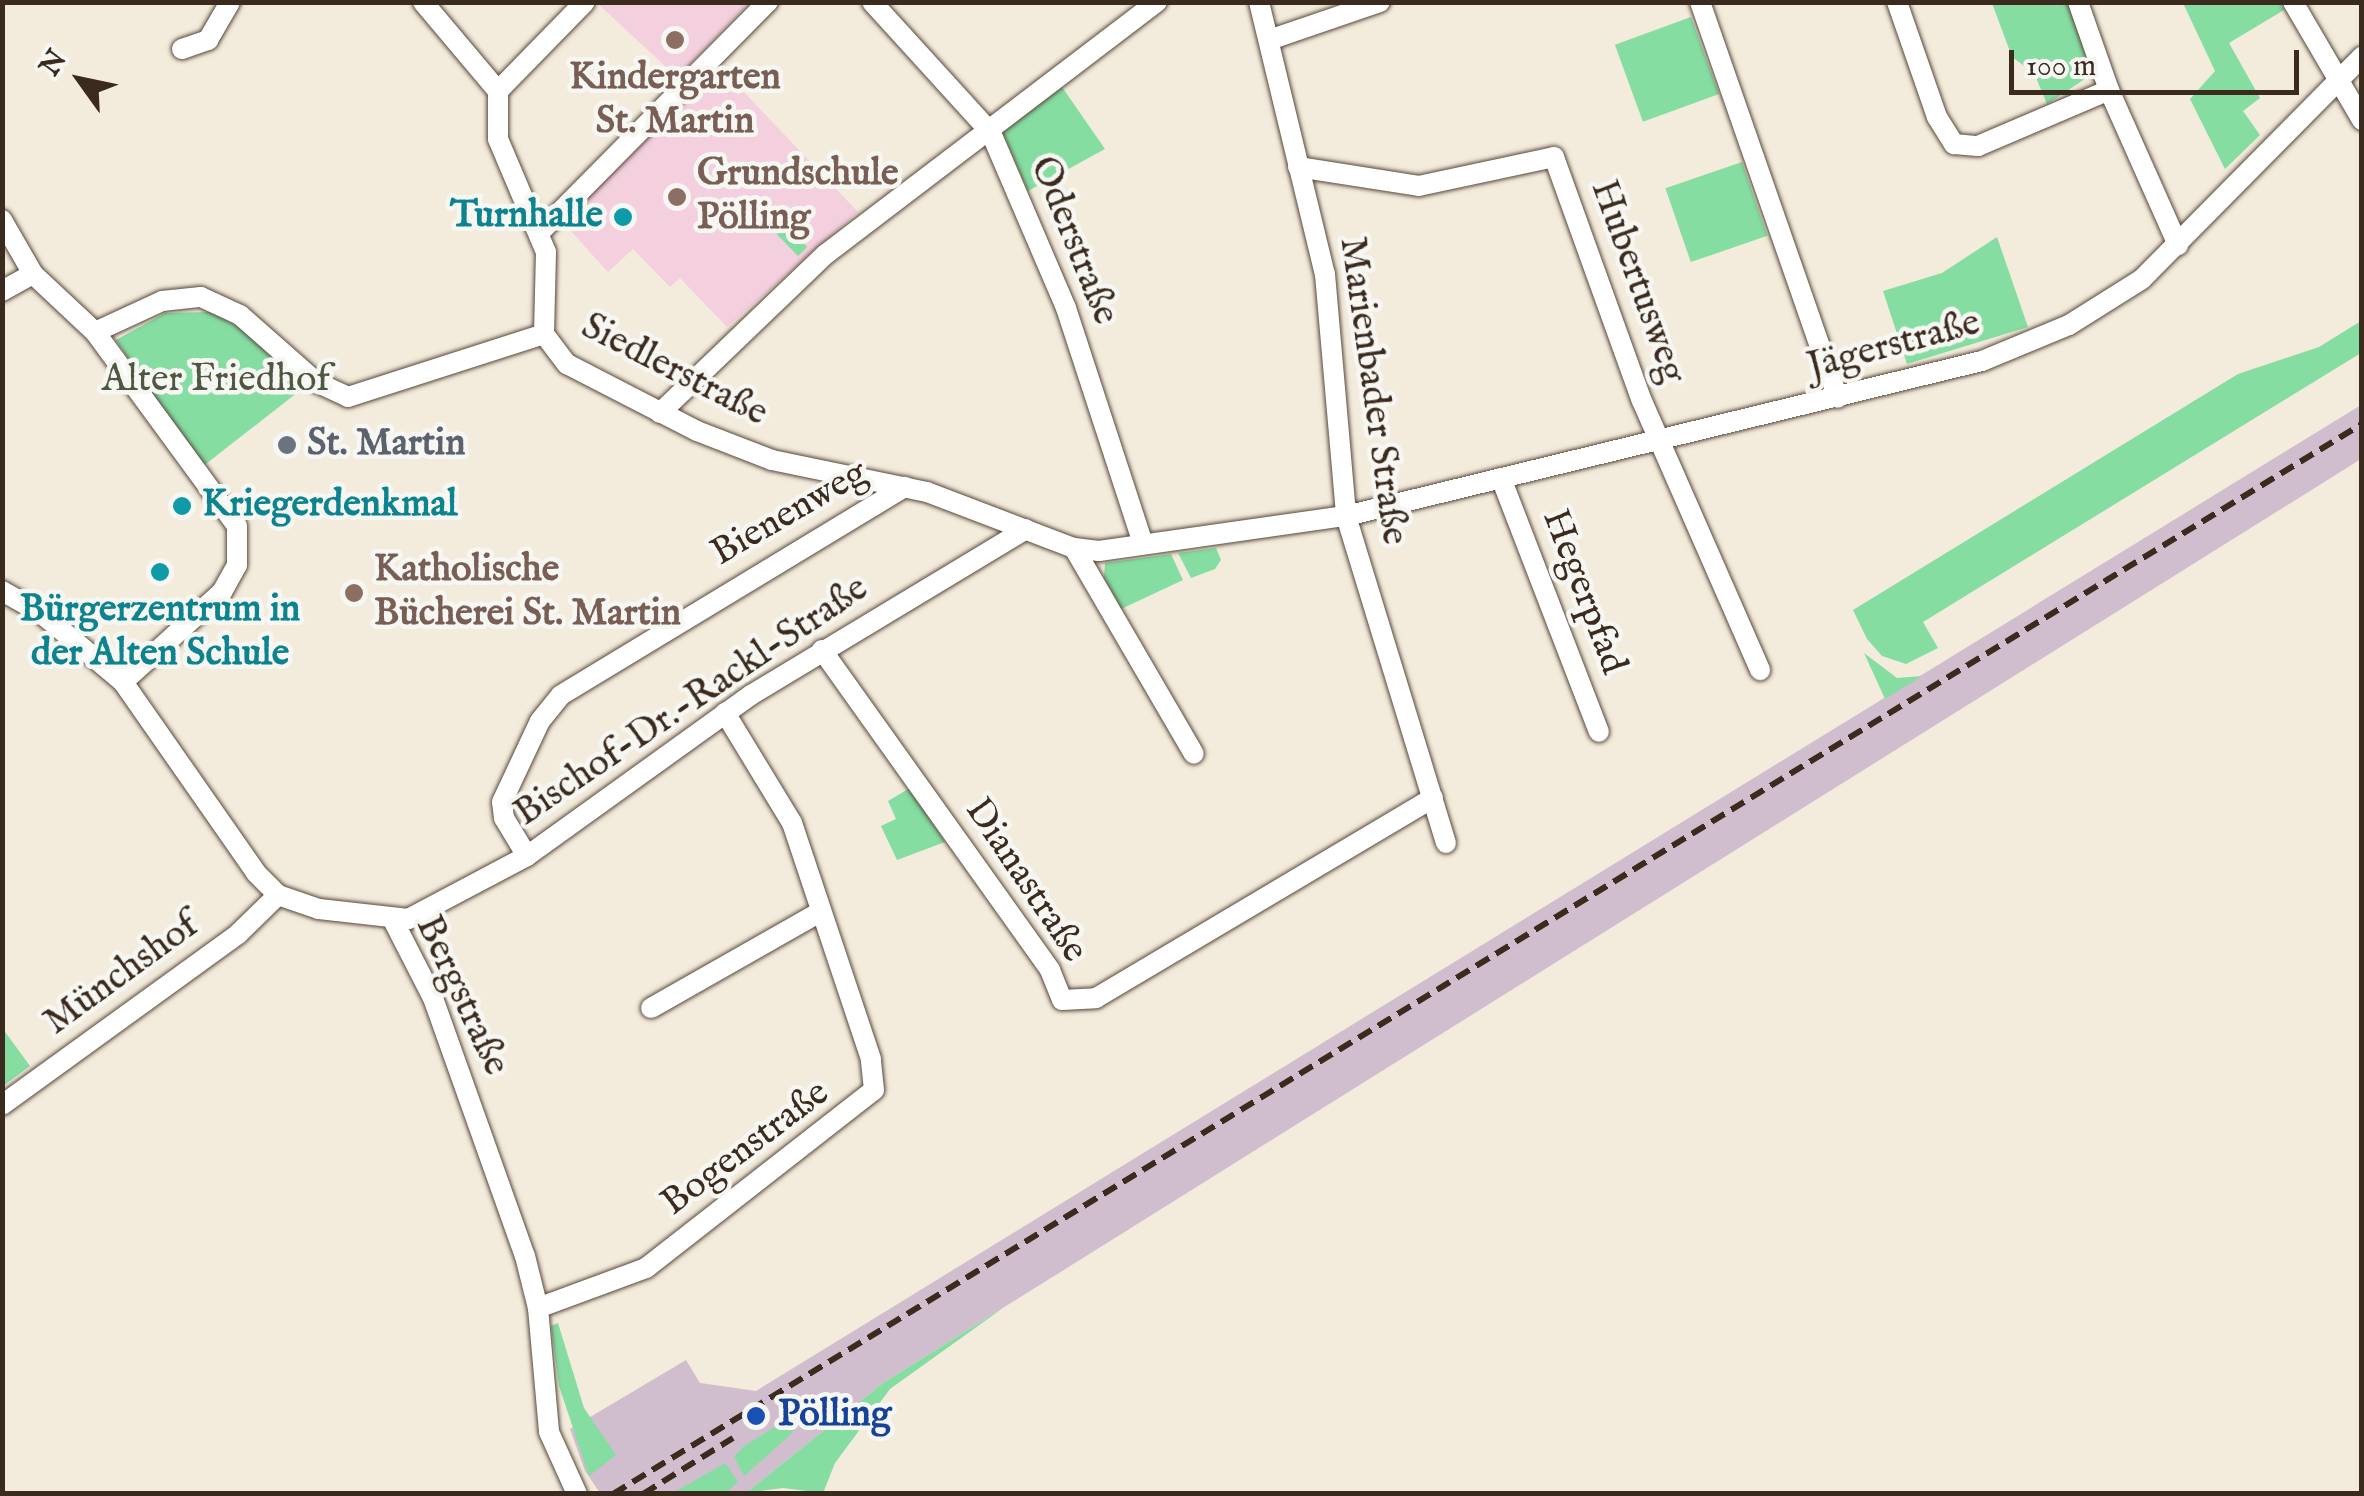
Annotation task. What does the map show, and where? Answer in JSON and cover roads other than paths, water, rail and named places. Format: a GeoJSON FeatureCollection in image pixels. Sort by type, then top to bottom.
{"type":"FeatureCollection","features":[{"type":"Feature","properties":{"kind":"street"},"geometry":{"type":"LineString","coordinates":[[182,49],[208,40],[230,2]]}},
{"type":"Feature","properties":{"kind":"street"},"geometry":{"type":"LineString","coordinates":[[423,2],[498,92],[585,2]]}},
{"type":"Feature","properties":{"kind":"street"},"geometry":{"type":"LineString","coordinates":[[540,232],[768,2]]}},
{"type":"Feature","properties":{"kind":"street","name":"Oderstraße"},"geometry":{"type":"LineString","coordinates":[[872,2],[991,134],[1066,308],[1144,544]]}},
{"type":"Feature","properties":{"kind":"street"},"geometry":{"type":"LineString","coordinates":[[660,413],[826,254],[991,134],[1157,2]]}},
{"type":"Feature","properties":{"kind":"street","name":"Marienbader Straße"},"geometry":{"type":"LineString","coordinates":[[1259,2],[1333,322],[1346,516],[1446,843]]}},
{"type":"Feature","properties":{"kind":"street"},"geometry":{"type":"LineString","coordinates":[[1269,40],[1380,2]]}},
{"type":"Feature","properties":{"kind":"street"},"geometry":{"type":"LineString","coordinates":[[1700,2],[1838,398]]}},
{"type":"Feature","properties":{"kind":"street"},"geometry":{"type":"LineString","coordinates":[[1897,2],[1936,116],[1954,144],[1978,146],[2108,90]]}},
{"type":"Feature","properties":{"kind":"street"},"geometry":{"type":"LineString","coordinates":[[2078,2],[2108,90],[2178,245]]}},
{"type":"Feature","properties":{"kind":"street"},"geometry":{"type":"LineString","coordinates":[[2294,2],[2362,120]]}},
{"type":"Feature","properties":{"kind":"street","name":"Jägerstraße"},"geometry":{"type":"LineString","coordinates":[[1346,516],[1982,361],[2069,325],[2120,295],[2178,245],[2362,57]]}},
{"type":"Feature","properties":{"kind":"street","name":"Siedlerstraße"},"geometry":{"type":"LineString","coordinates":[[498,92],[498,139],[540,232],[550,278],[544,334],[567,364],[660,413],[772,460],[905,486],[1074,548],[1144,544],[1346,516]]}},
{"type":"Feature","properties":{"kind":"street","name":"Hubertusweg"},"geometry":{"type":"LineString","coordinates":[[1298,167],[1418,186],[1554,157],[1659,441],[1760,670]]}},
{"type":"Feature","properties":{"kind":"street"},"geometry":{"type":"LineString","coordinates":[[2,220],[33,274],[95,332],[239,533],[237,565],[222,592],[123,682]]}},
{"type":"Feature","properties":{"kind":"street"},"geometry":{"type":"LineString","coordinates":[[2,291],[33,274]]}},
{"type":"Feature","properties":{"kind":"street"},"geometry":{"type":"LineString","coordinates":[[95,332],[162,301],[201,296],[240,316],[316,382],[348,397],[544,334]]}},
{"type":"Feature","properties":{"kind":"street","name":"Hegerpfad"},"geometry":{"type":"LineString","coordinates":[[1501,478],[1599,732]]}},
{"type":"Feature","properties":{"kind":"street","name":"Bienenweg"},"geometry":{"type":"LineString","coordinates":[[527,856],[504,818],[502,802],[540,721],[561,695],[905,486]]}},
{"type":"Feature","properties":{"kind":"street","name":"Bischof-Dr.-Rackl-Straße"},"geometry":{"type":"LineString","coordinates":[[393,920],[438,908],[527,856],[725,713],[822,650],[1026,529]]}},
{"type":"Feature","properties":{"kind":"street"},"geometry":{"type":"LineString","coordinates":[[1074,548],[1194,754]]}},
{"type":"Feature","properties":{"kind":"street"},"geometry":{"type":"LineString","coordinates":[[2,591],[41,613],[123,682],[256,873],[278,895]]}},
{"type":"Feature","properties":{"kind":"street","name":"Dianastraße"},"geometry":{"type":"LineString","coordinates":[[822,650],[1050,970],[1062,1000],[1096,998],[1432,798]]}},
{"type":"Feature","properties":{"kind":"street","name":"Bogenstraße"},"geometry":{"type":"LineString","coordinates":[[538,1308],[646,1268],[874,1090],[871,1059],[792,822],[725,713]]}},
{"type":"Feature","properties":{"kind":"street","name":"Bergstraße"},"geometry":{"type":"LineString","coordinates":[[278,895],[319,909],[393,920],[478,1117],[538,1308],[549,1432],[577,1494]]}},
{"type":"Feature","properties":{"kind":"street","name":"Münchshof"},"geometry":{"type":"LineString","coordinates":[[2,1104],[238,934],[278,895]]}},
{"type":"Feature","properties":{"kind":"street"},"geometry":{"type":"LineString","coordinates":[[651,1008],[820,912]]}},
{"type":"Feature","properties":{"kind":"railway"},"geometry":{"type":"LineString","coordinates":[[613,1494],[2362,424]]}},
{"type":"Feature","properties":{"kind":"railway"},"geometry":{"type":"LineString","coordinates":[[643,1494],[733,1438]]}},
{"type":"Feature","properties":{"kind":"place","name":"Kindergarten St. Martin"},"geometry":{"type":"Point","coordinates":[675,40]}},
{"type":"Feature","properties":{"kind":"place","name":"Grundschule Pölling"},"geometry":{"type":"Point","coordinates":[677,197]}},
{"type":"Feature","properties":{"kind":"place","name":"Turnhalle"},"geometry":{"type":"Point","coordinates":[623,217]}},
{"type":"Feature","properties":{"kind":"place","name":"St. Martin"},"geometry":{"type":"Point","coordinates":[287,445]}},
{"type":"Feature","properties":{"kind":"place","name":"Kriegerdenkmal"},"geometry":{"type":"Point","coordinates":[182,506]}},
{"type":"Feature","properties":{"kind":"place","name":"Bürgerzentrum in der Alten Schule"},"geometry":{"type":"Point","coordinates":[160,572]}},
{"type":"Feature","properties":{"kind":"place","name":"Katholische Bücherei St. Martin"},"geometry":{"type":"Point","coordinates":[354,593]}},
{"type":"Feature","properties":{"kind":"place","name":"Pölling"},"geometry":{"type":"Point","coordinates":[756,1416]}},
{"type":"Feature","properties":{"kind":"park label","name":"Alter Friedhof"},"geometry":{"type":"Point","coordinates":[216,381]}}]}
